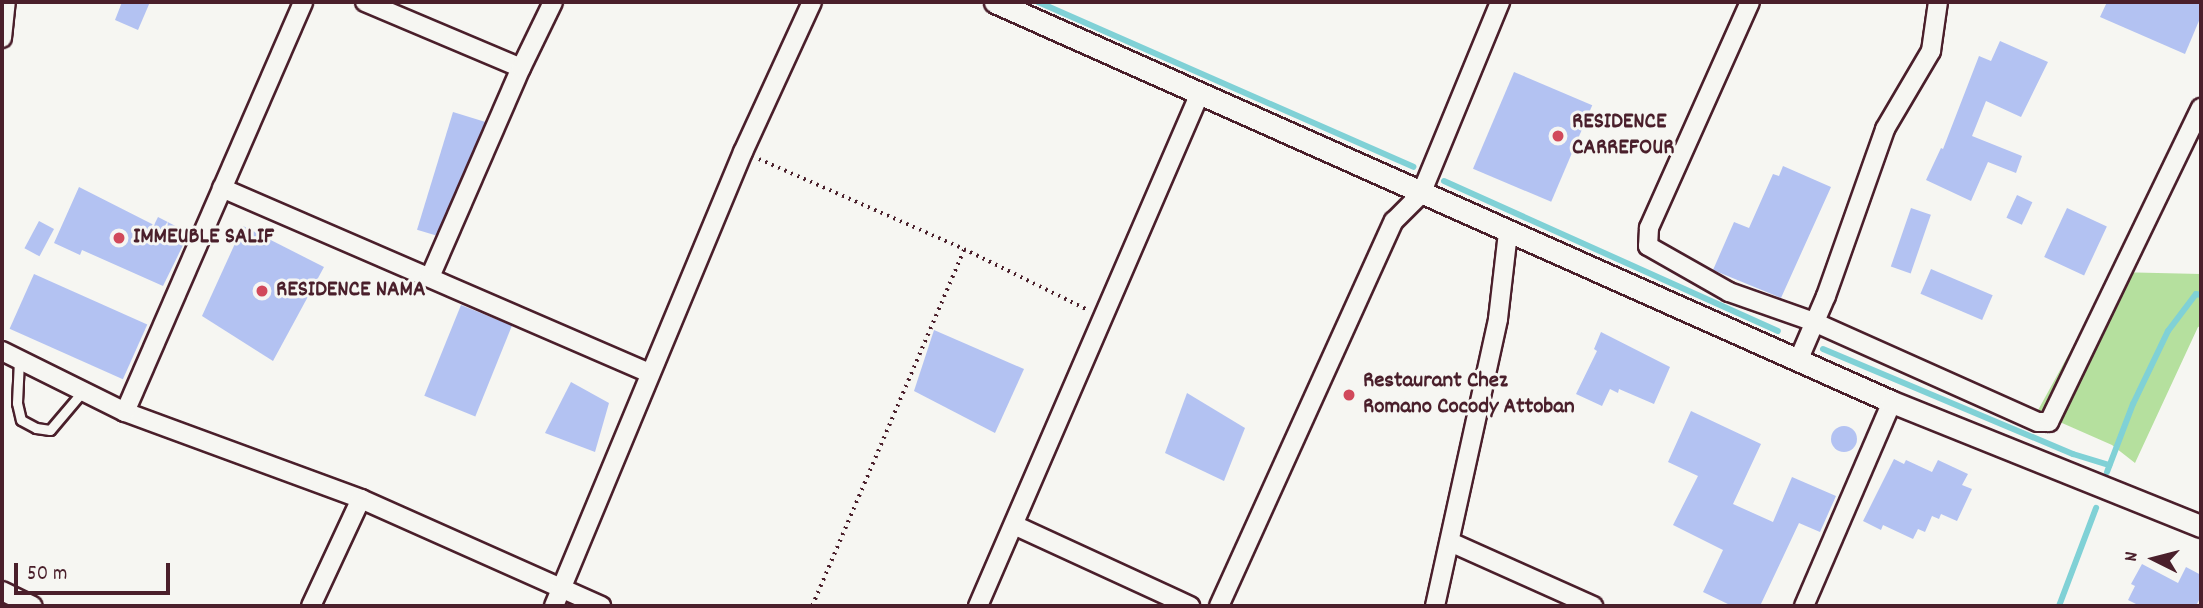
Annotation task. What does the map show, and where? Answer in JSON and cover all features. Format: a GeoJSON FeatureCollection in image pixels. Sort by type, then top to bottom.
{"type":"FeatureCollection","features":[{"type":"Feature","properties":{"kind":"street"},"geometry":{"type":"LineString","coordinates":[[2,38],[6,2]]}},
{"type":"Feature","properties":{"kind":"street"},"geometry":{"type":"LineString","coordinates":[[125,412],[303,2]]}},
{"type":"Feature","properties":{"kind":"street"},"geometry":{"type":"LineString","coordinates":[[365,2],[521,68]]}},
{"type":"Feature","properties":{"kind":"street"},"geometry":{"type":"LineString","coordinates":[[430,276],[521,68],[554,2]]}},
{"type":"Feature","properties":{"kind":"street"},"geometry":{"type":"LineString","coordinates":[[554,606],[743,152],[812,2]]}},
{"type":"Feature","properties":{"kind":"street"},"geometry":{"type":"LineString","coordinates":[[995,2],[1892,402],[2201,526]]}},
{"type":"Feature","properties":{"kind":"street"},"geometry":{"type":"LineString","coordinates":[[1219,606],[1394,220],[1421,194],[1500,2]]}},
{"type":"Feature","properties":{"kind":"street"},"geometry":{"type":"LineString","coordinates":[[1750,2],[1649,228],[1647,241],[1653,250],[1729,292],[1814,323],[2038,422],[2049,422],[2201,108]]}},
{"type":"Feature","properties":{"kind":"street"},"geometry":{"type":"LineString","coordinates":[[1798,361],[1885,129],[1931,51],[1938,2]]}},
{"type":"Feature","properties":{"kind":"street"},"geometry":{"type":"LineString","coordinates":[[978,606],[1200,93]]}},
{"type":"Feature","properties":{"kind":"street"},"geometry":{"type":"LineString","coordinates":[[222,188],[650,373]]}},
{"type":"Feature","properties":{"kind":"street"},"geometry":{"type":"LineString","coordinates":[[1436,606],[1498,319],[1508,233]]}},
{"type":"Feature","properties":{"kind":"street"},"geometry":{"type":"LineString","coordinates":[[2,351],[125,412],[361,499],[601,606]]}},
{"type":"Feature","properties":{"kind":"street"},"geometry":{"type":"LineString","coordinates":[[1804,606],[1892,402]]}},
{"type":"Feature","properties":{"kind":"street"},"geometry":{"type":"LineString","coordinates":[[311,606],[361,499]]}},
{"type":"Feature","properties":{"kind":"street"},"geometry":{"type":"LineString","coordinates":[[1014,525],[1190,606]]}},
{"type":"Feature","properties":{"kind":"street"},"geometry":{"type":"LineString","coordinates":[[1450,542],[1593,606]]}},
{"type":"Feature","properties":{"kind":"street"},"geometry":{"type":"LineString","coordinates":[[2,591],[33,606]]}},
{"type":"Feature","properties":{"kind":"lane"},"geometry":{"type":"LineString","coordinates":[[19,360],[17,403],[21,420],[36,428],[51,430],[83,391]]}},
{"type":"Feature","properties":{"kind":"path"},"geometry":{"type":"LineString","coordinates":[[743,152],[964,249],[1104,318]]}},
{"type":"Feature","properties":{"kind":"path"},"geometry":{"type":"LineString","coordinates":[[812,606],[964,249]]}},
{"type":"Feature","properties":{"kind":"green space"},"geometry":{"type":"Polygon","coordinates":[[[2114,272],[2201,274],[2201,326],[2198,327],[2135,463],[2112,445],[2037,412],[2114,272]]]}},
{"type":"Feature","properties":{"kind":"building"},"geometry":{"type":"Polygon","coordinates":[[[122,2],[150,2],[138,30],[115,20],[122,2]]]}},
{"type":"Feature","properties":{"kind":"building"},"geometry":{"type":"Polygon","coordinates":[[[2107,2],[2201,2],[2201,16],[2185,54],[2100,17],[2107,2]]]}},
{"type":"Feature","properties":{"kind":"building"},"geometry":{"type":"Polygon","coordinates":[[[2000,41],[2048,62],[2021,117],[1986,101],[1972,136],[2022,156],[2016,173],[1988,162],[1971,201],[1926,180],[1941,148],[1943,149],[1979,56],[1991,61],[2000,41]]]}},
{"type":"Feature","properties":{"kind":"building","name":"RESIDENCE CARREFOUR"},"geometry":{"type":"Polygon","coordinates":[[[1514,72],[1592,105],[1551,202],[1473,169],[1514,72]]]}},
{"type":"Feature","properties":{"kind":"building"},"geometry":{"type":"Polygon","coordinates":[[[453,112],[486,122],[450,240],[417,230],[453,112]]]}},
{"type":"Feature","properties":{"kind":"building"},"geometry":{"type":"Polygon","coordinates":[[[1783,166],[1831,187],[1781,298],[1713,270],[1734,222],[1749,228],[1773,174],[1779,176],[1783,166]]]}},
{"type":"Feature","properties":{"kind":"building"},"geometry":{"type":"Polygon","coordinates":[[[79,187],[154,225],[158,217],[189,233],[163,286],[82,250],[80,255],[54,243],[79,187]]]}},
{"type":"Feature","properties":{"kind":"building"},"geometry":{"type":"Polygon","coordinates":[[[2017,195],[2032,202],[2022,225],[2006,218],[2017,195]]]}},
{"type":"Feature","properties":{"kind":"building"},"geometry":{"type":"Polygon","coordinates":[[[1911,208],[1931,215],[1911,273],[1891,267],[1911,208]]]}},
{"type":"Feature","properties":{"kind":"building"},"geometry":{"type":"Polygon","coordinates":[[[2067,208],[2107,227],[2084,276],[2044,257],[2067,208]]]}},
{"type":"Feature","properties":{"kind":"building"},"geometry":{"type":"Polygon","coordinates":[[[39,221],[54,229],[39,256],[24,248],[39,221]]]}},
{"type":"Feature","properties":{"kind":"building","name":"RESIDENCE NAMA"},"geometry":{"type":"Polygon","coordinates":[[[243,226],[324,267],[273,361],[202,316],[243,226]]]}},
{"type":"Feature","properties":{"kind":"building"},"geometry":{"type":"Polygon","coordinates":[[[1931,269],[1993,295],[1982,320],[1920,294],[1931,269]]]}},
{"type":"Feature","properties":{"kind":"building"},"geometry":{"type":"Polygon","coordinates":[[[34,274],[147,324],[123,379],[10,329],[34,274]]]}},
{"type":"Feature","properties":{"kind":"building"},"geometry":{"type":"Polygon","coordinates":[[[461,305],[512,326],[475,416],[424,396],[461,305]]]}},
{"type":"Feature","properties":{"kind":"building"},"geometry":{"type":"Polygon","coordinates":[[[934,330],[1024,369],[995,433],[914,391],[934,330]]]}},
{"type":"Feature","properties":{"kind":"building"},"geometry":{"type":"Polygon","coordinates":[[[1601,332],[1670,367],[1654,404],[1619,389],[1618,393],[1610,389],[1602,406],[1576,394],[1597,351],[1594,349],[1601,332]]]}},
{"type":"Feature","properties":{"kind":"building"},"geometry":{"type":"Polygon","coordinates":[[[571,382],[609,403],[595,452],[545,433],[571,382]]]}},
{"type":"Feature","properties":{"kind":"building"},"geometry":{"type":"Polygon","coordinates":[[[1187,393],[1245,428],[1224,481],[1165,453],[1187,393]]]}},
{"type":"Feature","properties":{"kind":"building"},"geometry":{"type":"Polygon","coordinates":[[[1691,411],[1761,444],[1733,504],[1773,522],[1792,477],[1836,496],[1820,532],[1799,523],[1760,606],[1732,606],[1703,592],[1723,550],[1673,525],[1698,476],[1668,462],[1691,411]]]}},
{"type":"Feature","properties":{"kind":"building"},"geometry":{"type":"Polygon","coordinates":[[[1844,426],[1853,430],[1857,439],[1853,448],[1844,452],[1835,448],[1831,439],[1835,430],[1844,426]]]}},
{"type":"Feature","properties":{"kind":"building"},"geometry":{"type":"Polygon","coordinates":[[[1894,459],[1904,464],[1906,460],[1932,472],[1938,460],[1968,474],[1962,485],[1972,489],[1957,521],[1941,514],[1939,519],[1932,516],[1925,532],[1918,529],[1913,539],[1883,525],[1881,530],[1863,521],[1894,459]]]}},
{"type":"Feature","properties":{"kind":"building"},"geometry":{"type":"Polygon","coordinates":[[[2142,564],[2178,583],[2186,567],[2201,575],[2201,596],[2196,606],[2140,606],[2128,600],[2135,586],[2131,584],[2142,564]]]}},
{"type":"Feature","properties":{"kind":"waterway"},"geometry":{"type":"LineString","coordinates":[[1038,2],[1413,167]]}},
{"type":"Feature","properties":{"kind":"waterway"},"geometry":{"type":"LineString","coordinates":[[1444,181],[1778,331]]}},
{"type":"Feature","properties":{"kind":"waterway"},"geometry":{"type":"LineString","coordinates":[[2107,472],[2133,404],[2168,331],[2196,294],[2201,295]]}},
{"type":"Feature","properties":{"kind":"waterway"},"geometry":{"type":"LineString","coordinates":[[1823,349],[2073,454],[2109,465]]}},
{"type":"Feature","properties":{"kind":"waterway"},"geometry":{"type":"LineString","coordinates":[[2059,606],[2096,508]]}},
{"type":"Feature","properties":{"kind":"place","name":"RESIDENCE CARREFOUR"},"geometry":{"type":"Point","coordinates":[1558,136]}},
{"type":"Feature","properties":{"kind":"place","name":"IMMEUBLE SALIF"},"geometry":{"type":"Point","coordinates":[119,238]}},
{"type":"Feature","properties":{"kind":"place","name":"RESIDENCE NAMA"},"geometry":{"type":"Point","coordinates":[262,291]}},
{"type":"Feature","properties":{"kind":"place","name":"Restaurant Chez Romano Cocody Attoban"},"geometry":{"type":"Point","coordinates":[1349,395]}}]}
